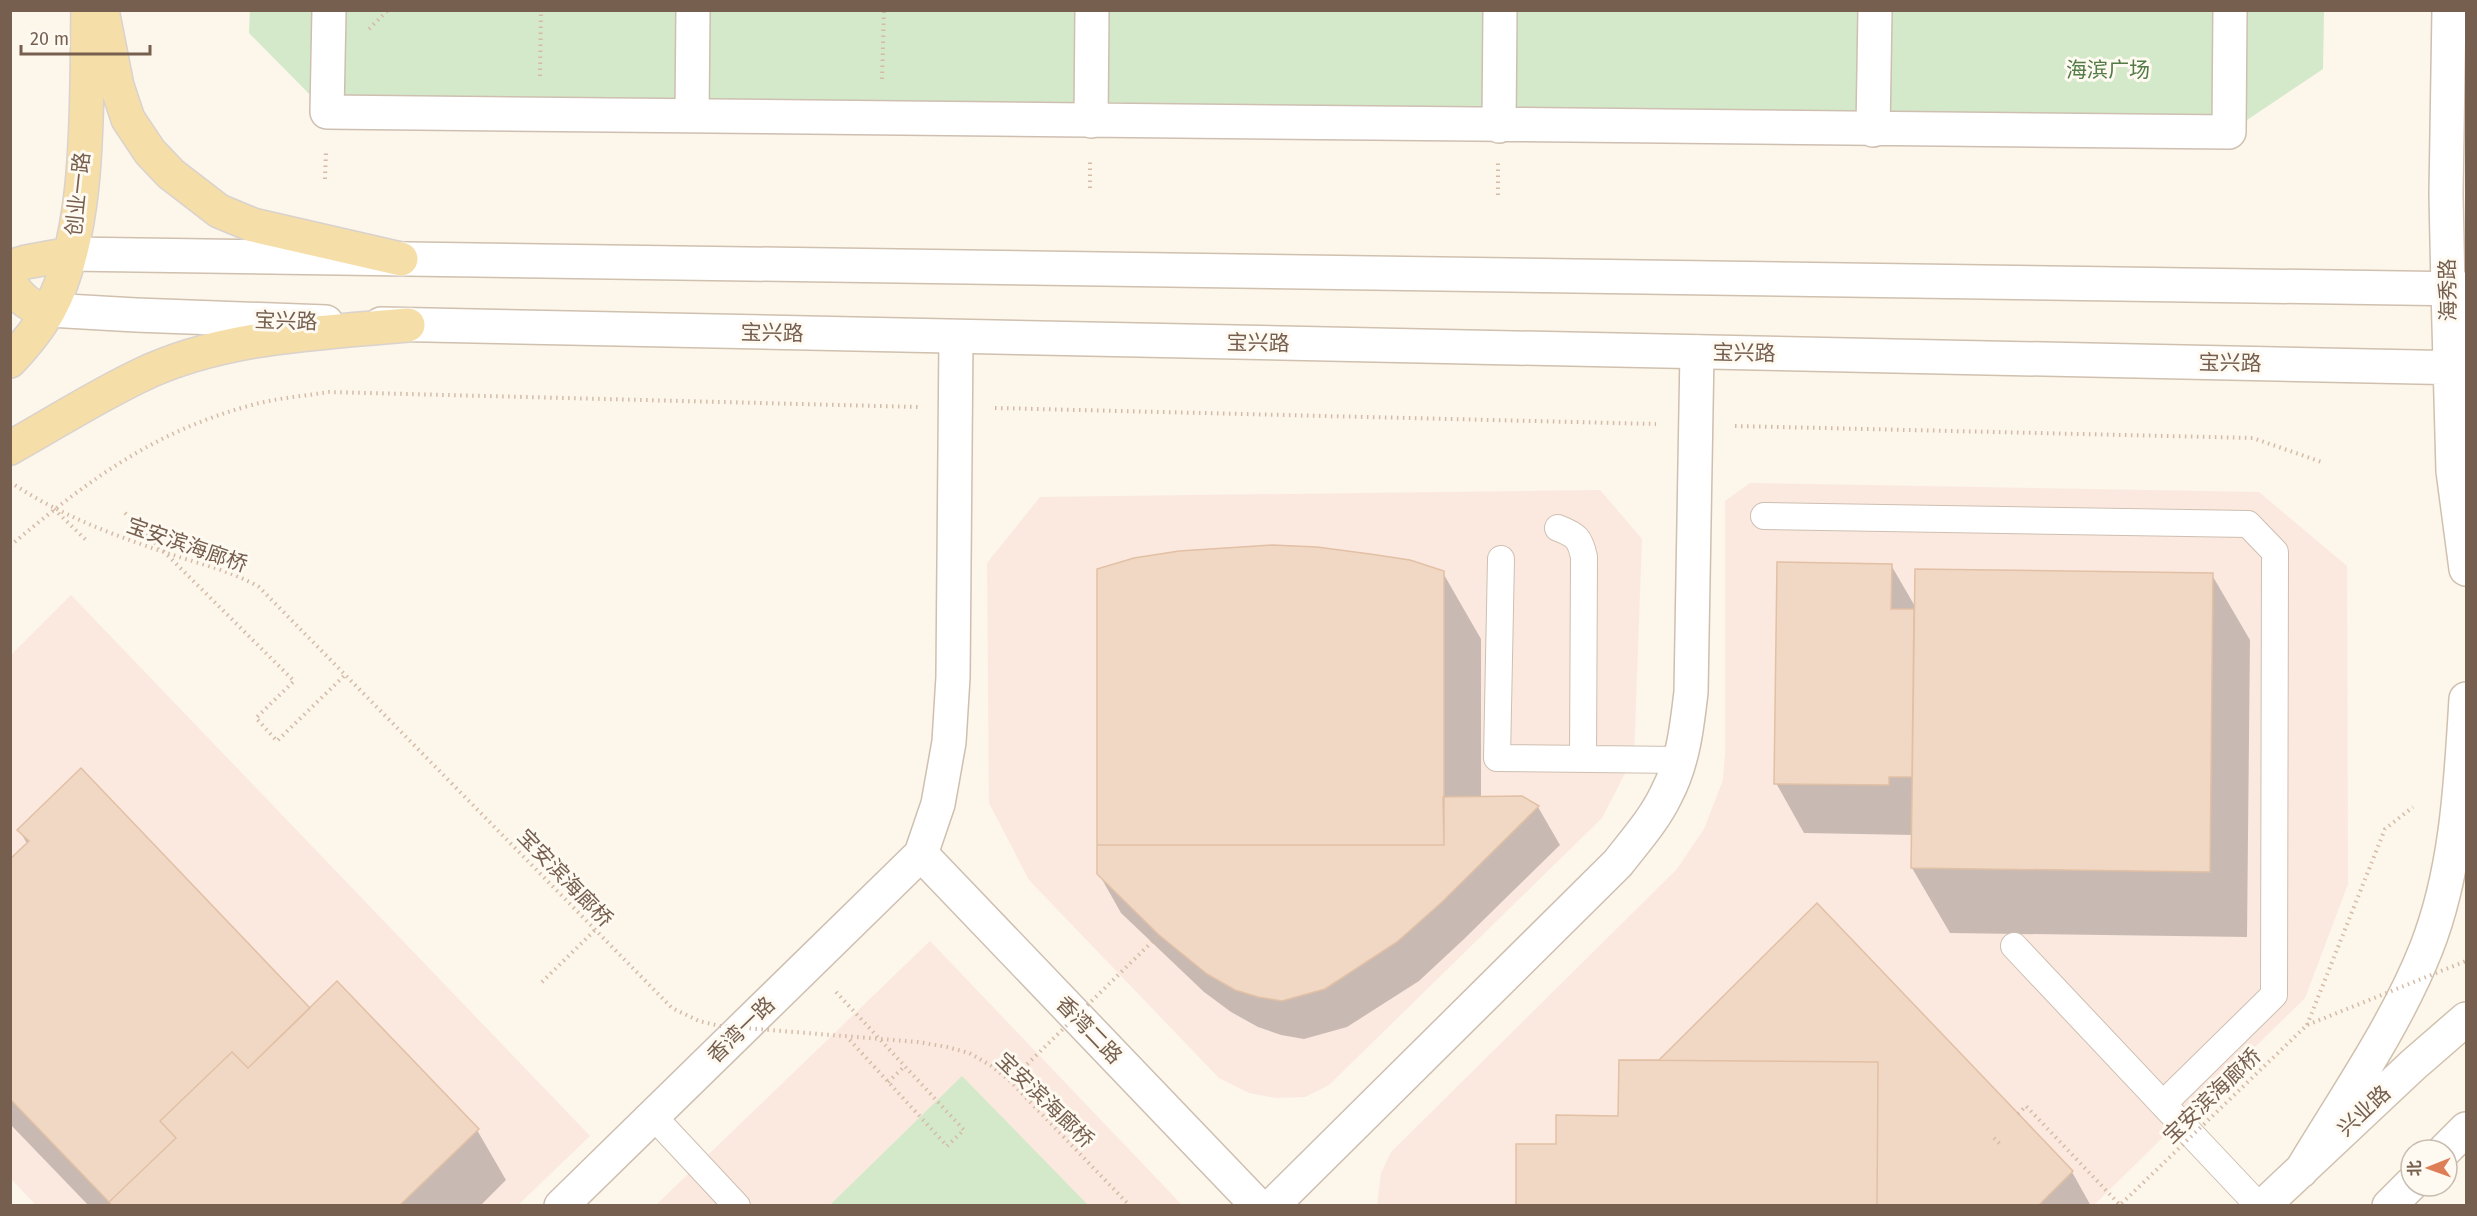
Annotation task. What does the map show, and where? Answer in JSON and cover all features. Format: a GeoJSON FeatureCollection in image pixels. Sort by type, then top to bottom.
{"type":"FeatureCollection","features":[{"type":"Feature","properties":{"kind":"main road","name":"创业一路"},"geometry":{"type":"LineString","coordinates":[[10,361],[49,310],[70,254],[78,211],[82,165],[88,10]]}},
{"type":"Feature","properties":{"kind":"main road"},"geometry":{"type":"LineString","coordinates":[[102,10],[117,86],[128,118],[150,152],[171,174],[219,211],[253,225],[401,259]]}},
{"type":"Feature","properties":{"kind":"main road"},"geometry":{"type":"LineString","coordinates":[[329,10],[327,112],[2229,132],[2230,10]]}},
{"type":"Feature","properties":{"kind":"main road"},"geometry":{"type":"LineString","coordinates":[[692,116],[693,10]]}},
{"type":"Feature","properties":{"kind":"main road"},"geometry":{"type":"LineString","coordinates":[[1091,121],[1092,10]]}},
{"type":"Feature","properties":{"kind":"main road"},"geometry":{"type":"LineString","coordinates":[[1498,126],[1500,10]]}},
{"type":"Feature","properties":{"kind":"main road"},"geometry":{"type":"LineString","coordinates":[[1873,130],[1875,10]]}},
{"type":"Feature","properties":{"kind":"main road","name":"海秀路"},"geometry":{"type":"LineString","coordinates":[[2449,10],[2446,194],[2457,289],[2458,368],[2453,471],[2466,569]]}},
{"type":"Feature","properties":{"kind":"main road"},"geometry":{"type":"LineString","coordinates":[[10,267],[70,254],[2457,289]]}},
{"type":"Feature","properties":{"kind":"main road"},"geometry":{"type":"LineString","coordinates":[[10,283],[26,302],[37,309],[49,310]]}},
{"type":"Feature","properties":{"kind":"main road","name":"宝兴路"},"geometry":{"type":"LineString","coordinates":[[49,310],[408,325],[2458,368]]}},
{"type":"Feature","properties":{"kind":"main road"},"geometry":{"type":"LineString","coordinates":[[10,448],[140,375],[187,357],[298,334],[408,325]]}},
{"type":"Feature","properties":{"kind":"main road"},"geometry":{"type":"LineString","coordinates":[[921,854],[938,804],[949,742],[953,677],[956,337]]}},
{"type":"Feature","properties":{"kind":"main road"},"geometry":{"type":"LineString","coordinates":[[1272,1206],[1618,862],[1646,828],[1667,794],[1680,760],[1687,730],[1691,692],[1697,352]]}},
{"type":"Feature","properties":{"kind":"main road"},"geometry":{"type":"LineString","coordinates":[[2301,1171],[2382,1035],[2426,949],[2450,861],[2456,822],[2466,699]]}},
{"type":"Feature","properties":{"kind":"main road","name":"香湾一路"},"geometry":{"type":"LineString","coordinates":[[561,1206],[921,854]]}},
{"type":"Feature","properties":{"kind":"main road","name":"香湾二路"},"geometry":{"type":"LineString","coordinates":[[921,854],[1258,1206]]}},
{"type":"Feature","properties":{"kind":"main road","name":"兴业路"},"geometry":{"type":"LineString","coordinates":[[2261,1206],[2466,1019]]}},
{"type":"Feature","properties":{"kind":"lane"},"geometry":{"type":"LineString","coordinates":[[1764,516],[2248,524],[2275,552],[2274,994],[2163,1104]]}},
{"type":"Feature","properties":{"kind":"lane"},"geometry":{"type":"LineString","coordinates":[[1558,528],[1571,533],[1581,542],[1584,557],[1583,759]]}},
{"type":"Feature","properties":{"kind":"lane"},"geometry":{"type":"LineString","coordinates":[[1501,559],[1497,758],[1680,760]]}},
{"type":"Feature","properties":{"kind":"lane"},"geometry":{"type":"LineString","coordinates":[[2014,946],[2261,1206]]}},
{"type":"Feature","properties":{"kind":"lane"},"geometry":{"type":"LineString","coordinates":[[653,1116],[737,1206]]}},
{"type":"Feature","properties":{"kind":"path"},"geometry":{"type":"LineString","coordinates":[[540,114],[541,10]]}},
{"type":"Feature","properties":{"kind":"path"},"geometry":{"type":"LineString","coordinates":[[881,118],[884,10]]}},
{"type":"Feature","properties":{"kind":"path"},"geometry":{"type":"LineString","coordinates":[[10,546],[54,509],[133,453],[192,423],[255,404],[329,392],[2253,438],[2324,463]]}},
{"type":"Feature","properties":{"kind":"path","name":"宝安滨海廊桥"},"geometry":{"type":"LineString","coordinates":[[10,482],[66,515],[114,535],[246,579],[259,587],[672,1008],[685,1016],[720,1026],[918,1042],[969,1053],[990,1065],[1010,1081],[1131,1206]]}},
{"type":"Feature","properties":{"kind":"path"},"geometry":{"type":"LineString","coordinates":[[54,509],[88,542]]}},
{"type":"Feature","properties":{"kind":"path"},"geometry":{"type":"LineString","coordinates":[[125,513],[294,681],[256,718],[278,741],[345,675]]}},
{"type":"Feature","properties":{"kind":"path"},"geometry":{"type":"LineString","coordinates":[[2307,1025],[2385,829],[2413,807]]}},
{"type":"Feature","properties":{"kind":"path"},"geometry":{"type":"LineString","coordinates":[[542,982],[595,930]]}},
{"type":"Feature","properties":{"kind":"path"},"geometry":{"type":"LineString","coordinates":[[1010,1081],[1159,935]]}},
{"type":"Feature","properties":{"kind":"path","name":"宝安滨海廊桥"},"geometry":{"type":"LineString","coordinates":[[2018,1114],[2026,1106],[2120,1205],[2307,1025],[2466,962]]}},
{"type":"Feature","properties":{"kind":"path"},"geometry":{"type":"LineString","coordinates":[[809,963],[964,1130],[947,1146],[847,1037]]}},
{"type":"Feature","properties":{"kind":"path"},"geometry":{"type":"LineString","coordinates":[[888,1082],[905,1066]]}},
{"type":"Feature","properties":{"kind":"path"},"geometry":{"type":"LineString","coordinates":[[1994,1138],[2000,1144]]}},
{"type":"Feature","properties":{"kind":"path"},"geometry":{"type":"LineString","coordinates":[[2049,1196],[2058,1206]]}},
{"type":"Feature","properties":{"kind":"shaded area"},"geometry":{"type":"Polygon","coordinates":[[[1750,483],[2259,492],[2347,566],[2348,884],[2305,998],[2094,1205],[1377,1206],[1381,1173],[1391,1152],[1677,869],[1704,829],[1723,780],[1725,754],[1725,501],[1750,483]]]}},
{"type":"Feature","properties":{"kind":"shaded area"},"geometry":{"type":"Polygon","coordinates":[[[1600,490],[1642,539],[1634,756],[1602,818],[1329,1085],[1305,1097],[1276,1098],[1249,1093],[1219,1078],[1029,880],[989,803],[987,563],[1040,497],[1600,490]]]}},
{"type":"Feature","properties":{"kind":"shaded area"},"geometry":{"type":"Polygon","coordinates":[[[71,595],[590,1136],[518,1205],[36,1205],[11,1179],[11,655],[71,595]]]}},
{"type":"Feature","properties":{"kind":"shaded area"},"geometry":{"type":"Polygon","coordinates":[[[930,941],[1182,1205],[655,1206],[930,941]]]}},
{"type":"Feature","properties":{"kind":"green space","name":"海滨广场"},"geometry":{"type":"Polygon","coordinates":[[[250,10],[2324,11],[2323,69],[2229,132],[327,112],[249,33],[250,10]]]}},
{"type":"Feature","properties":{"kind":"green space"},"geometry":{"type":"Polygon","coordinates":[[[962,1076],[1088,1205],[830,1205],[962,1076]]]}},
{"type":"Feature","properties":{"kind":"building"},"geometry":{"type":"Polygon","coordinates":[[[1272,545],[1317,547],[1410,560],[1444,571],[1444,845],[1097,845],[1097,569],[1134,558],[1179,551],[1272,545]]]}},
{"type":"Feature","properties":{"kind":"building"},"geometry":{"type":"Polygon","coordinates":[[[1777,562],[1892,564],[1891,609],[1914,609],[1912,777],[1889,777],[1889,785],[1774,784],[1777,562]]]}},
{"type":"Feature","properties":{"kind":"building"},"geometry":{"type":"Polygon","coordinates":[[[1915,569],[2213,573],[2210,872],[1911,868],[1915,569]]]}},
{"type":"Feature","properties":{"kind":"building"},"geometry":{"type":"Polygon","coordinates":[[[81,768],[310,1008],[248,1068],[232,1052],[160,1121],[176,1138],[109,1202],[10,1099],[10,859],[29,841],[17,830],[81,768]]]}},
{"type":"Feature","properties":{"kind":"building"},"geometry":{"type":"Polygon","coordinates":[[[1522,796],[1539,806],[1442,902],[1397,942],[1325,989],[1282,1001],[1235,990],[1207,974],[1159,935],[1097,874],[1097,845],[1444,845],[1443,797],[1522,796]]]}},
{"type":"Feature","properties":{"kind":"building"},"geometry":{"type":"Polygon","coordinates":[[[1817,903],[2073,1171],[2038,1206],[1516,1206],[1516,1144],[1556,1144],[1556,1115],[1618,1116],[1619,1060],[1659,1060],[1817,903]]]}},
{"type":"Feature","properties":{"kind":"building"},"geometry":{"type":"Polygon","coordinates":[[[337,981],[479,1129],[399,1206],[112,1206],[109,1202],[176,1138],[160,1121],[232,1052],[248,1068],[337,981]]]}},
{"type":"Feature","properties":{"kind":"building"},"geometry":{"type":"Polygon","coordinates":[[[1619,1060],[1878,1062],[1877,1206],[1516,1206],[1516,1144],[1556,1144],[1556,1115],[1618,1116],[1619,1060]]]}}]}
